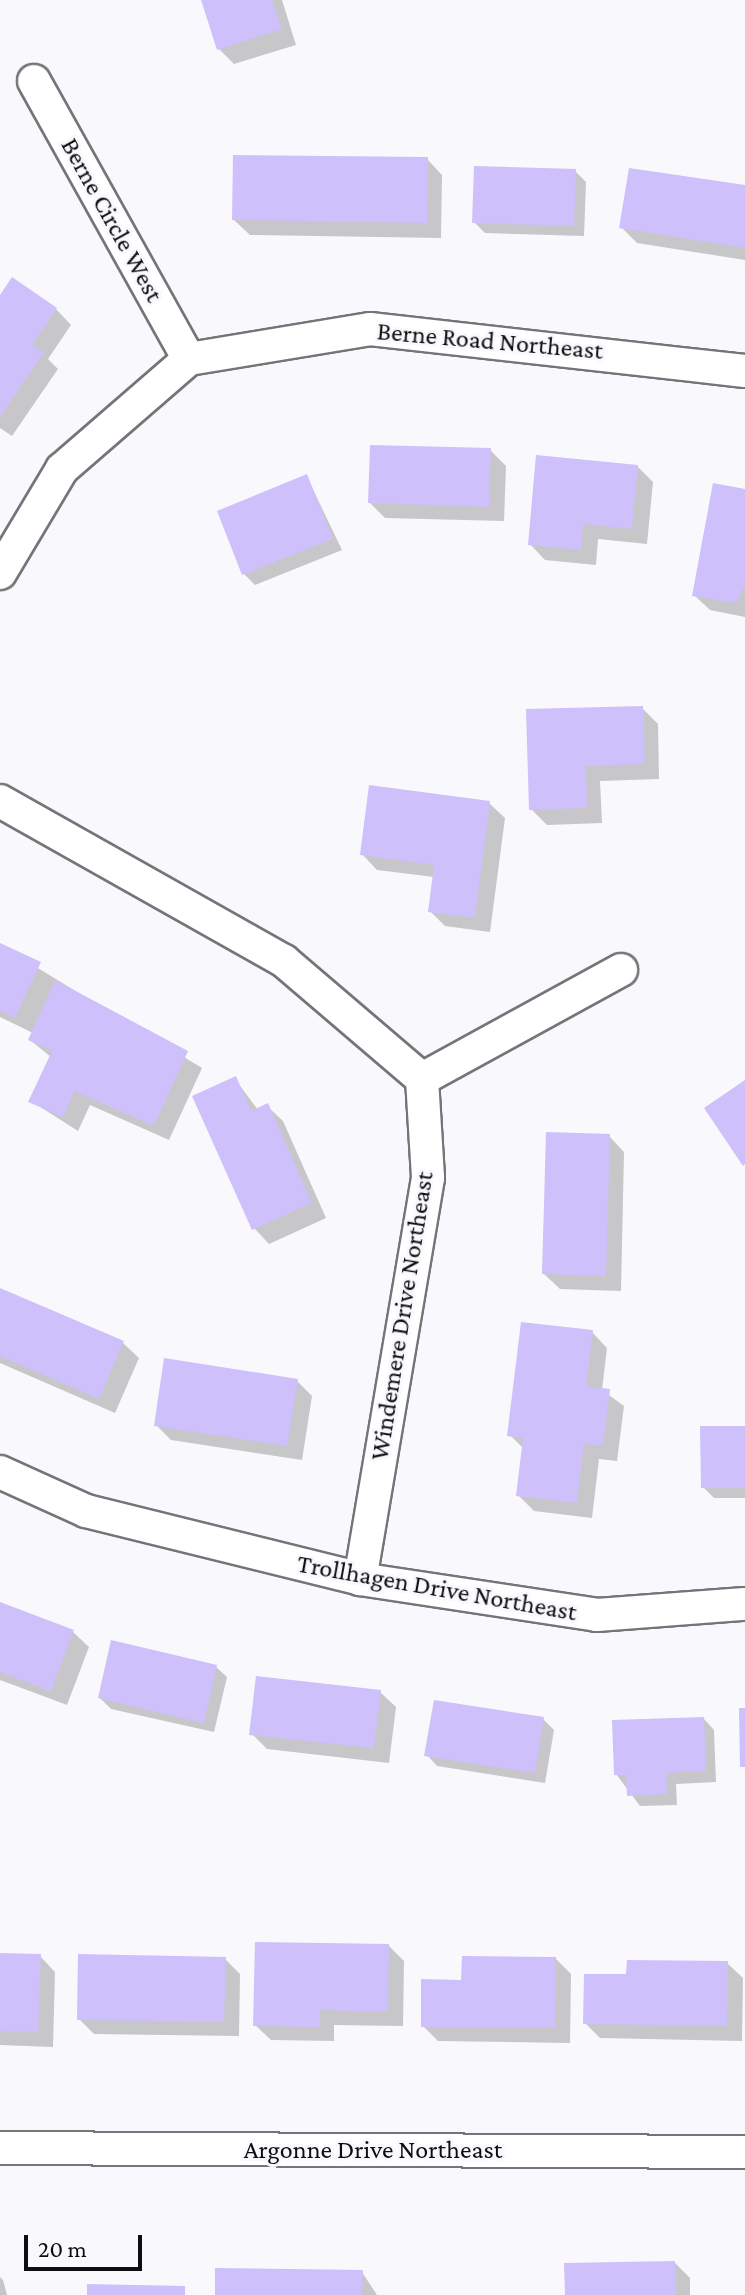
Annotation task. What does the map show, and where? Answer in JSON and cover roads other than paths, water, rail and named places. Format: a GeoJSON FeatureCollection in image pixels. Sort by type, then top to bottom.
{"type":"FeatureCollection","features":[{"type":"Feature","properties":{"kind":"street","name":"Berne Circle West"},"geometry":{"type":"LineString","coordinates":[[34,81],[189,359]]}},
{"type":"Feature","properties":{"kind":"street","name":"Berne Road Northeast"},"geometry":{"type":"LineString","coordinates":[[189,359],[370,329],[745,371]]}},
{"type":"Feature","properties":{"kind":"street"},"geometry":{"type":"LineString","coordinates":[[0,573],[62,469],[189,359]]}},
{"type":"Feature","properties":{"kind":"street"},"geometry":{"type":"LineString","coordinates":[[0,801],[284,961],[422,1079],[621,970]]}},
{"type":"Feature","properties":{"kind":"street","name":"Windemere Drive Northeast"},"geometry":{"type":"LineString","coordinates":[[360,1579],[428,1178],[422,1079]]}},
{"type":"Feature","properties":{"kind":"street","name":"Trollhagen Drive Northeast"},"geometry":{"type":"LineString","coordinates":[[0,1472],[86,1511],[360,1579],[597,1615],[745,1604]]}},
{"type":"Feature","properties":{"kind":"street","name":"Argonne Drive Northeast"},"geometry":{"type":"LineString","coordinates":[[0,2148],[745,2152]]}}]}
